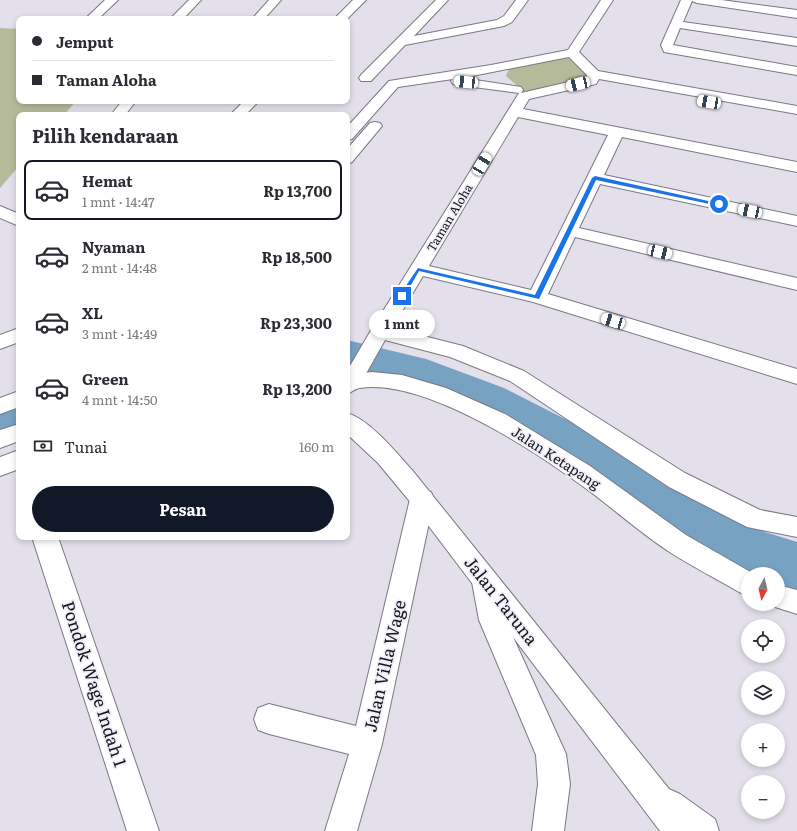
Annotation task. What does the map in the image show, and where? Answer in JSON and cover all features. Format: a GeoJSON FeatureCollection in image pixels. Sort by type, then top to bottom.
{"type":"FeatureCollection","features":[{"type":"Feature","properties":{"kind":"street"},"geometry":{"type":"LineString","coordinates":[[94,16],[112,0]]}},
{"type":"Feature","properties":{"kind":"street"},"geometry":{"type":"LineString","coordinates":[[179,16],[195,0]]}},
{"type":"Feature","properties":{"kind":"street"},"geometry":{"type":"LineString","coordinates":[[261,16],[275,0]]}},
{"type":"Feature","properties":{"kind":"street"},"geometry":{"type":"LineString","coordinates":[[343,16],[360,0]]}},
{"type":"Feature","properties":{"kind":"street"},"geometry":{"type":"LineString","coordinates":[[442,0],[401,42],[360,77],[394,84],[492,69],[572,53],[607,0]]}},
{"type":"Feature","properties":{"kind":"street"},"geometry":{"type":"LineString","coordinates":[[401,42],[500,23],[508,19],[522,0]]}},
{"type":"Feature","properties":{"kind":"street"},"geometry":{"type":"LineString","coordinates":[[686,0],[667,45],[668,49],[797,71]]}},
{"type":"Feature","properties":{"kind":"street"},"geometry":{"type":"LineString","coordinates":[[697,0],[797,14]]}},
{"type":"Feature","properties":{"kind":"street"},"geometry":{"type":"LineString","coordinates":[[676,24],[797,42]]}},
{"type":"Feature","properties":{"kind":"street"},"geometry":{"type":"LineString","coordinates":[[572,53],[593,77],[797,118]]}},
{"type":"Feature","properties":{"kind":"street"},"geometry":{"type":"LineString","coordinates":[[492,69],[520,93]]}},
{"type":"Feature","properties":{"kind":"street"},"geometry":{"type":"LineString","coordinates":[[350,155],[404,91],[457,81],[520,93],[593,77],[797,110]]}},
{"type":"Feature","properties":{"kind":"street"},"geometry":{"type":"LineString","coordinates":[[350,133],[394,84]]}},
{"type":"Feature","properties":{"kind":"street","name":"Taman Aloha"},"geometry":{"type":"LineString","coordinates":[[352,379],[514,112],[520,93]]}},
{"type":"Feature","properties":{"kind":"street"},"geometry":{"type":"LineString","coordinates":[[121,112],[127,104]]}},
{"type":"Feature","properties":{"kind":"street"},"geometry":{"type":"LineString","coordinates":[[240,112],[249,104]]}},
{"type":"Feature","properties":{"kind":"street"},"geometry":{"type":"LineString","coordinates":[[514,112],[797,167]]}},
{"type":"Feature","properties":{"kind":"street"},"geometry":{"type":"LineString","coordinates":[[537,298],[617,132]]}},
{"type":"Feature","properties":{"kind":"street"},"geometry":{"type":"LineString","coordinates":[[595,178],[797,221]]}},
{"type":"Feature","properties":{"kind":"street"},"geometry":{"type":"LineString","coordinates":[[0,211],[16,219]]}},
{"type":"Feature","properties":{"kind":"street"},"geometry":{"type":"LineString","coordinates":[[569,231],[797,284]]}},
{"type":"Feature","properties":{"kind":"street"},"geometry":{"type":"LineString","coordinates":[[418,269],[537,298],[797,376]]}},
{"type":"Feature","properties":{"kind":"street"},"geometry":{"type":"LineString","coordinates":[[0,342],[16,336]]}},
{"type":"Feature","properties":{"kind":"street"},"geometry":{"type":"LineString","coordinates":[[377,336],[456,351],[517,376],[676,480],[756,520],[797,527]]}},
{"type":"Feature","properties":{"kind":"street","name":"Jalan Ketapang"},"geometry":{"type":"LineString","coordinates":[[352,379],[402,382],[438,393],[497,420],[582,473],[677,543],[741,580]]}},
{"type":"Feature","properties":{"kind":"street"},"geometry":{"type":"LineString","coordinates":[[0,406],[16,399]]}},
{"type":"Feature","properties":{"kind":"street","name":"Jalan Taruna"},"geometry":{"type":"LineString","coordinates":[[350,422],[368,437],[422,499],[680,831]]}},
{"type":"Feature","properties":{"kind":"street"},"geometry":{"type":"LineString","coordinates":[[0,439],[16,433]]}},
{"type":"Feature","properties":{"kind":"street"},"geometry":{"type":"LineString","coordinates":[[0,467],[16,460]]}},
{"type":"Feature","properties":{"kind":"street","name":"Jalan Villa Wage"},"geometry":{"type":"LineString","coordinates":[[342,831],[367,744],[422,499]]}},
{"type":"Feature","properties":{"kind":"street","name":"Pondok Wage Indah 1"},"geometry":{"type":"LineString","coordinates":[[46,540],[143,831]]}},
{"type":"Feature","properties":{"kind":"street"},"geometry":{"type":"LineString","coordinates":[[485,582],[493,620],[501,641],[551,754],[555,775],[554,797],[548,831]]}},
{"type":"Feature","properties":{"kind":"street"},"geometry":{"type":"LineString","coordinates":[[785,599],[797,602]]}},
{"type":"Feature","properties":{"kind":"street"},"geometry":{"type":"LineString","coordinates":[[269,719],[367,744]]}},
{"type":"Feature","properties":{"kind":"street","name":"Jalan Taruna"},"geometry":{"type":"LineString","coordinates":[[648,788],[703,831]]}},
{"type":"Feature","properties":{"kind":"green space"},"geometry":{"type":"Polygon","coordinates":[[[0,28],[16,29],[16,104],[73,104],[67,112],[16,112],[16,169],[0,188],[0,28]]]}},
{"type":"Feature","properties":{"kind":"green space"},"geometry":{"type":"Polygon","coordinates":[[[562,57],[575,60],[590,73],[581,80],[524,92],[506,76],[509,68],[562,57]]]}},
{"type":"Feature","properties":{"kind":"waterway"},"geometry":{"type":"LineString","coordinates":[[350,356],[410,370],[488,400],[647,484],[749,551],[797,566]]}},
{"type":"Feature","properties":{"kind":"waterway"},"geometry":{"type":"LineString","coordinates":[[0,421],[16,413]]}},
{"type":"Feature","properties":{"kind":"route"},"geometry":{"type":"LineString","coordinates":[[402,296],[418,269],[537,298],[595,178],[719,204]]}}]}
